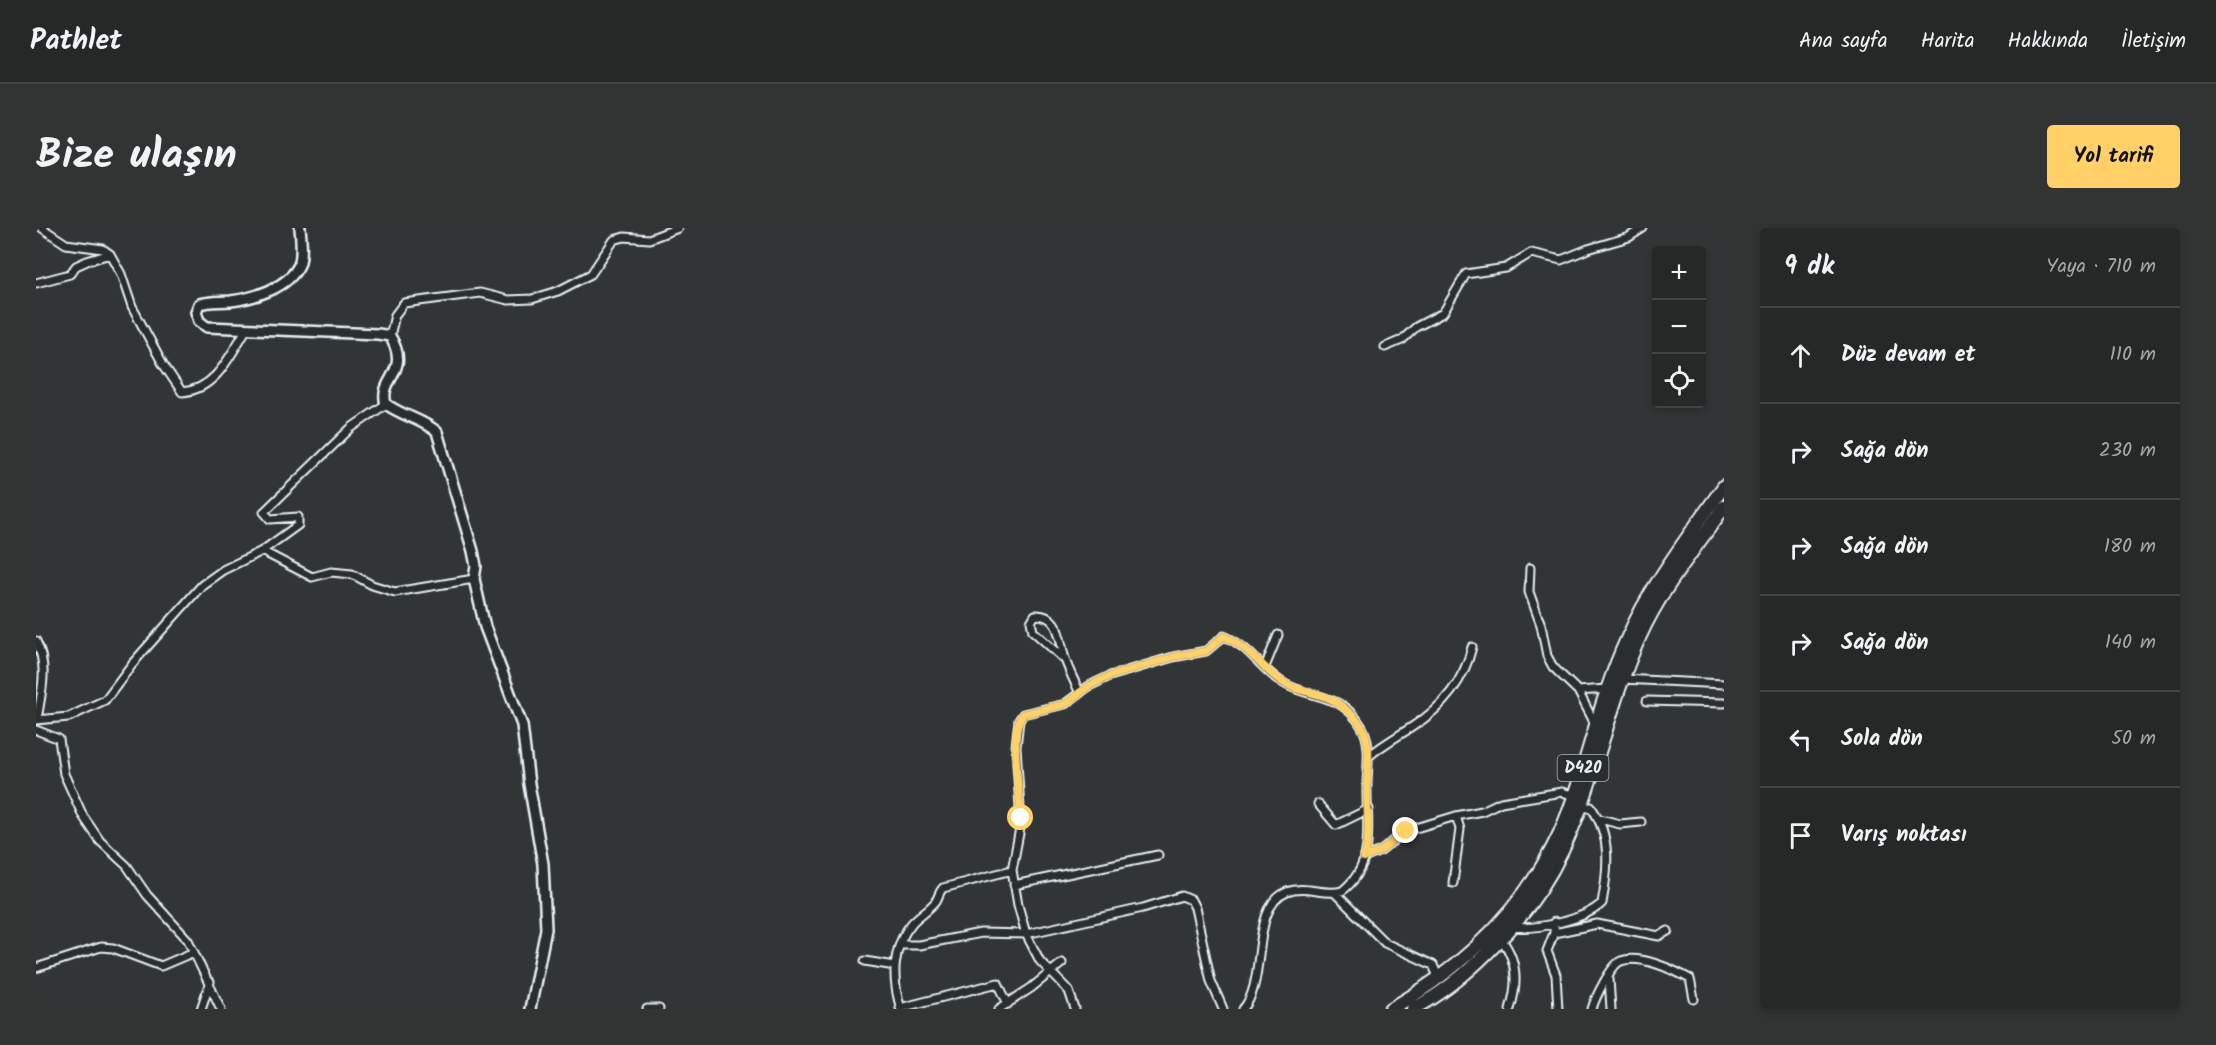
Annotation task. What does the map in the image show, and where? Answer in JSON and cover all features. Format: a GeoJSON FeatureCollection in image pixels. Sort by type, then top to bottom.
{"type":"FeatureCollection","features":[{"type":"Feature","properties":{"kind":"highway","name":"D420"},"geometry":{"type":"LineString","coordinates":[[1391,1009],[1439,979],[1492,935],[1522,899],[1555,844],[1575,796],[1606,689],[1648,596],[1724,486]]}},
{"type":"Feature","properties":{"kind":"highway","name":"D420"},"geometry":{"type":"LineString","coordinates":[[1413,1009],[1461,976],[1501,939],[1545,882],[1564,848],[1579,809],[1621,678],[1660,598],[1724,507]]}},
{"type":"Feature","properties":{"kind":"street"},"geometry":{"type":"LineString","coordinates":[[42,228],[66,244],[103,249],[110,254],[121,274],[132,307],[163,364],[182,392],[204,385],[226,366],[246,330]]}},
{"type":"Feature","properties":{"kind":"street"},"geometry":{"type":"LineString","coordinates":[[300,228],[301,256],[289,278],[272,289],[248,298],[199,304],[196,312],[199,321],[207,327],[390,336]]}},
{"type":"Feature","properties":{"kind":"street"},"geometry":{"type":"LineString","coordinates":[[530,1009],[546,929],[543,864],[519,713],[487,633],[474,579],[473,551],[437,432],[421,421],[395,411],[386,404],[385,392],[399,359],[398,349],[390,336],[395,315],[404,303],[480,293],[508,300],[532,299],[558,291],[591,274],[614,240],[624,237],[649,238],[678,228]]}},
{"type":"Feature","properties":{"kind":"street"},"geometry":{"type":"LineString","coordinates":[[1384,347],[1402,340],[1416,327],[1443,313],[1466,274],[1506,268],[1531,253],[1561,260],[1629,237],[1643,228]]}},
{"type":"Feature","properties":{"kind":"street"},"geometry":{"type":"LineString","coordinates":[[36,283],[70,274],[76,266],[110,254]]}},
{"type":"Feature","properties":{"kind":"street"},"geometry":{"type":"LineString","coordinates":[[36,641],[42,654],[44,674],[36,720],[69,717],[105,700],[132,664],[202,585],[223,570],[262,551],[295,528],[300,520],[298,517],[270,519],[265,516],[266,508],[351,428],[386,404]]}},
{"type":"Feature","properties":{"kind":"street"},"geometry":{"type":"LineString","coordinates":[[262,551],[312,577],[331,572],[352,574],[395,592],[474,579]]}},
{"type":"Feature","properties":{"kind":"street"},"geometry":{"type":"LineString","coordinates":[[1530,568],[1528,592],[1541,625],[1547,656],[1553,667],[1578,691],[1596,726]]}},
{"type":"Feature","properties":{"kind":"street"},"geometry":{"type":"LineString","coordinates":[[1066,661],[1033,632],[1031,622],[1035,615],[1045,615],[1053,620],[1059,632],[1066,661],[1080,693]]}},
{"type":"Feature","properties":{"kind":"street"},"geometry":{"type":"LineString","coordinates":[[1265,667],[1278,634]]}},
{"type":"Feature","properties":{"kind":"street"},"geometry":{"type":"LineString","coordinates":[[1075,1009],[1070,991],[1040,961],[1026,934],[1014,885],[1012,870],[1021,823],[1016,747],[1019,720],[1023,714],[1065,704],[1110,676],[1173,657],[1206,651],[1224,636],[1252,652],[1265,667],[1288,686],[1325,696],[1338,704],[1362,728],[1369,756],[1366,790],[1369,809],[1369,842],[1354,881],[1335,893],[1308,890],[1287,892],[1276,901],[1267,916],[1255,981],[1251,995],[1243,1009]]}},
{"type":"Feature","properties":{"kind":"street"},"geometry":{"type":"LineString","coordinates":[[1369,756],[1413,727],[1448,697],[1464,674],[1472,647]]}},
{"type":"Feature","properties":{"kind":"street"},"geometry":{"type":"LineString","coordinates":[[1621,678],[1724,684]]}},
{"type":"Feature","properties":{"kind":"street"},"geometry":{"type":"LineString","coordinates":[[1578,691],[1606,689]]}},
{"type":"Feature","properties":{"kind":"street"},"geometry":{"type":"LineString","coordinates":[[1647,700],[1724,703]]}},
{"type":"Feature","properties":{"kind":"street"},"geometry":{"type":"LineString","coordinates":[[36,730],[58,739],[64,774],[83,816],[100,841],[127,866],[147,895],[188,940],[221,1009]]}},
{"type":"Feature","properties":{"kind":"street"},"geometry":{"type":"LineString","coordinates":[[1364,858],[1381,851],[1406,831],[1482,811],[1502,802],[1562,792],[1575,796]]}},
{"type":"Feature","properties":{"kind":"street"},"geometry":{"type":"LineString","coordinates":[[1318,804],[1336,825],[1369,809]]}},
{"type":"Feature","properties":{"kind":"street"},"geometry":{"type":"LineString","coordinates":[[1512,927],[1534,927],[1589,913],[1602,903],[1608,866],[1600,819],[1592,807],[1579,809]]}},
{"type":"Feature","properties":{"kind":"street"},"geometry":{"type":"LineString","coordinates":[[1453,883],[1460,829],[1456,816]]}},
{"type":"Feature","properties":{"kind":"street"},"geometry":{"type":"LineString","coordinates":[[1600,819],[1620,824],[1641,822]]}},
{"type":"Feature","properties":{"kind":"street"},"geometry":{"type":"LineString","coordinates":[[1014,885],[1158,855]]}},
{"type":"Feature","properties":{"kind":"street"},"geometry":{"type":"LineString","coordinates":[[1008,1004],[998,983],[901,1008],[894,986],[895,966],[900,945],[911,924],[936,900],[943,888],[1012,870]]}},
{"type":"Feature","properties":{"kind":"street"},"geometry":{"type":"LineString","coordinates":[[1335,893],[1385,943],[1433,965],[1439,979]]}},
{"type":"Feature","properties":{"kind":"street"},"geometry":{"type":"LineString","coordinates":[[900,945],[927,944],[981,933],[1026,934],[1143,908],[1182,896],[1196,908],[1211,981],[1223,1009]]}},
{"type":"Feature","properties":{"kind":"street"},"geometry":{"type":"LineString","coordinates":[[1554,922],[1554,933],[1547,951],[1556,975],[1558,999],[1556,1009]]}},
{"type":"Feature","properties":{"kind":"street"},"geometry":{"type":"LineString","coordinates":[[1554,933],[1598,924],[1659,936],[1668,931]]}},
{"type":"Feature","properties":{"kind":"street"},"geometry":{"type":"LineString","coordinates":[[1501,939],[1508,948],[1517,974],[1510,1009]]}},
{"type":"Feature","properties":{"kind":"street"},"geometry":{"type":"LineString","coordinates":[[36,968],[101,946],[161,966],[194,952]]}},
{"type":"Feature","properties":{"kind":"street"},"geometry":{"type":"LineString","coordinates":[[865,961],[895,966]]}},
{"type":"Feature","properties":{"kind":"street"},"geometry":{"type":"LineString","coordinates":[[1611,1009],[1609,979],[1612,969],[1621,961],[1644,962],[1690,979],[1694,999]]}},
{"type":"Feature","properties":{"kind":"street"},"geometry":{"type":"LineString","coordinates":[[999,1009],[1051,974],[1062,963]]}},
{"type":"Feature","properties":{"kind":"street"},"geometry":{"type":"LineString","coordinates":[[1592,1009],[1597,992],[1609,979]]}},
{"type":"Feature","properties":{"kind":"street"},"geometry":{"type":"LineString","coordinates":[[201,1009],[210,982]]}},
{"type":"Feature","properties":{"kind":"street"},"geometry":{"type":"LineString","coordinates":[[647,1009],[659,1009]]}},
{"type":"Feature","properties":{"kind":"route"},"geometry":{"type":"LineString","coordinates":[[1021,818],[1016,747],[1018,722],[1023,714],[1065,704],[1095,682],[1110,676],[1173,657],[1206,651],[1224,636],[1252,652],[1273,675],[1288,686],[1325,696],[1338,704],[1353,716],[1362,728],[1369,756],[1366,790],[1369,809],[1369,842],[1364,858],[1374,856],[1406,831]]}}]}
